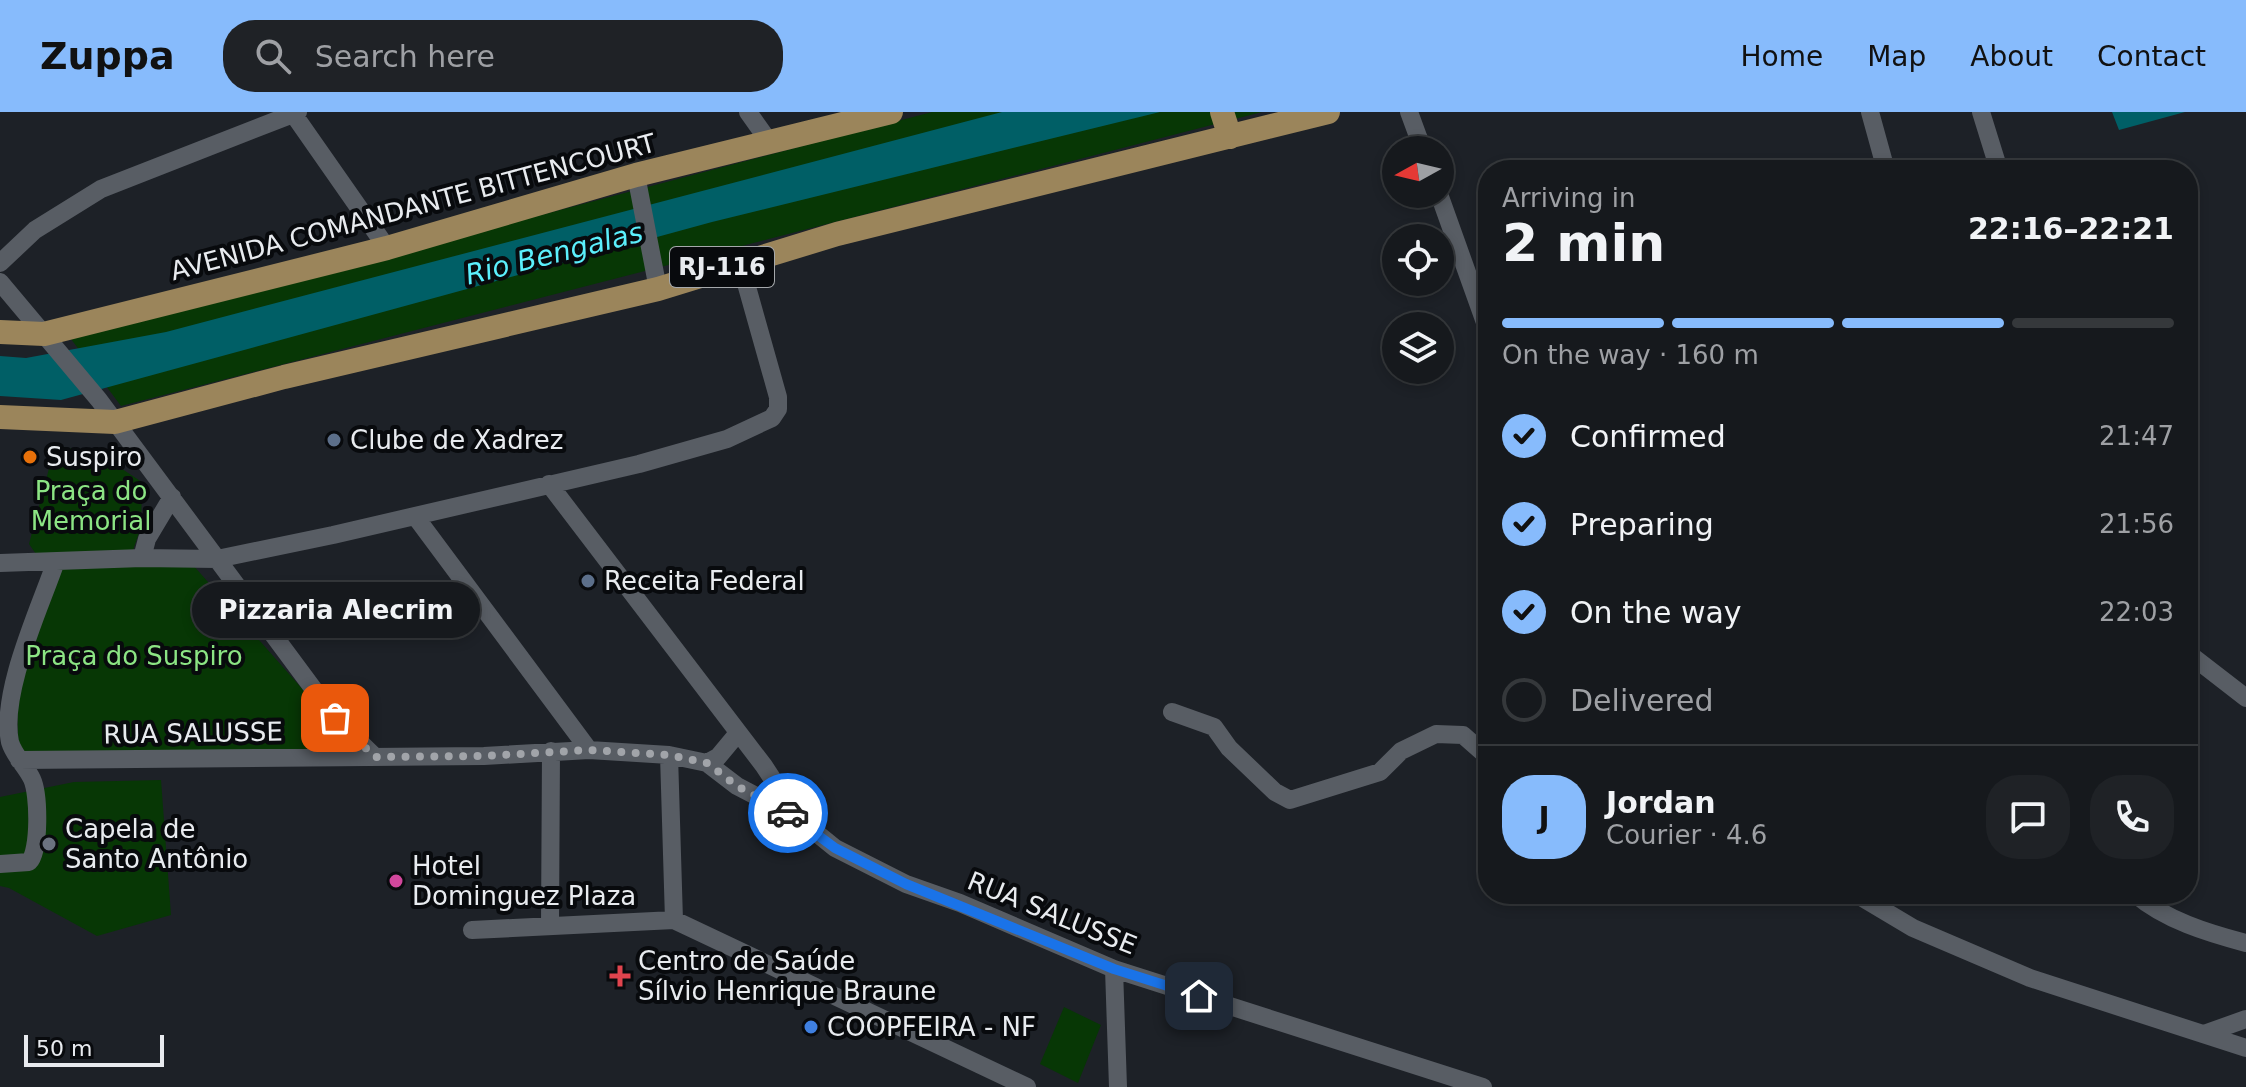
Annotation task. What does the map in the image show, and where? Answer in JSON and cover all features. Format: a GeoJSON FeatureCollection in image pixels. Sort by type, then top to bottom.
{"type":"FeatureCollection","features":[{"type":"Feature","properties":{"kind":"main road","name":"AVENIDA COMANDANTE BITTENCOURT"},"geometry":{"type":"LineString","coordinates":[[0,332],[50,341],[636,175],[891,112]]}},
{"type":"Feature","properties":{"kind":"main road","name":"RJ-116"},"geometry":{"type":"LineString","coordinates":[[0,417],[115,422],[284,377],[658,289],[740,262],[1225,121],[1328,112]]}},
{"type":"Feature","properties":{"kind":"street"},"geometry":{"type":"LineString","coordinates":[[748,112],[770,143]]}},
{"type":"Feature","properties":{"kind":"street"},"geometry":{"type":"LineString","coordinates":[[1409,112],[1418,136]]}},
{"type":"Feature","properties":{"kind":"street"},"geometry":{"type":"LineString","coordinates":[[1870,112],[1883,160]]}},
{"type":"Feature","properties":{"kind":"street"},"geometry":{"type":"LineString","coordinates":[[1981,112],[1996,160]]}},
{"type":"Feature","properties":{"kind":"street"},"geometry":{"type":"LineString","coordinates":[[0,263],[35,230],[101,189],[294,113],[387,248]]}},
{"type":"Feature","properties":{"kind":"street"},"geometry":{"type":"LineString","coordinates":[[636,175],[658,289]]}},
{"type":"Feature","properties":{"kind":"street"},"geometry":{"type":"LineString","coordinates":[[1444,208],[1478,303]]}},
{"type":"Feature","properties":{"kind":"street"},"geometry":{"type":"LineString","coordinates":[[0,563],[217,559],[415,516],[727,439],[772,418],[778,409],[778,397],[740,262]]}},
{"type":"Feature","properties":{"kind":"street"},"geometry":{"type":"LineString","coordinates":[[0,282],[99,400],[335,718],[375,757]]}},
{"type":"Feature","properties":{"kind":"street"},"geometry":{"type":"LineString","coordinates":[[549,484],[738,733],[798,818]]}},
{"type":"Feature","properties":{"kind":"street"},"geometry":{"type":"LineString","coordinates":[[142,558],[147,539],[172,497]]}},
{"type":"Feature","properties":{"kind":"street"},"geometry":{"type":"LineString","coordinates":[[415,516],[589,750]]}},
{"type":"Feature","properties":{"kind":"street"},"geometry":{"type":"LineString","coordinates":[[0,864],[29,862],[36,851],[35,788],[10,741],[9,710],[16,676],[55,564]]}},
{"type":"Feature","properties":{"kind":"street"},"geometry":{"type":"LineString","coordinates":[[2198,661],[2246,698]]}},
{"type":"Feature","properties":{"kind":"street"},"geometry":{"type":"LineString","coordinates":[[1172,712],[1214,727],[1229,748],[1275,792],[1290,800],[1380,772],[1401,751],[1436,734],[1463,735],[1478,748]]}},
{"type":"Feature","properties":{"kind":"street"},"geometry":{"type":"LineString","coordinates":[[738,733],[718,757],[707,763],[746,791],[798,818]]}},
{"type":"Feature","properties":{"kind":"street","name":"RUA SALUSSE"},"geometry":{"type":"LineString","coordinates":[[19,760],[484,756],[589,750],[669,755],[707,763]]}},
{"type":"Feature","properties":{"kind":"street"},"geometry":{"type":"LineString","coordinates":[[550,925],[551,751]]}},
{"type":"Feature","properties":{"kind":"street"},"geometry":{"type":"LineString","coordinates":[[669,755],[674,920]]}},
{"type":"Feature","properties":{"kind":"street","name":"RUA SALUSSE"},"geometry":{"type":"LineString","coordinates":[[798,818],[835,848],[874,869],[1114,969],[1483,1087]]}},
{"type":"Feature","properties":{"kind":"street"},"geometry":{"type":"LineString","coordinates":[[1873,904],[1913,928],[2030,978],[2160,1023],[2246,1048]]}},
{"type":"Feature","properties":{"kind":"street"},"geometry":{"type":"LineString","coordinates":[[2146,904],[2211,934],[2246,943]]}},
{"type":"Feature","properties":{"kind":"street"},"geometry":{"type":"LineString","coordinates":[[472,930],[674,920],[1027,1087]]}},
{"type":"Feature","properties":{"kind":"street"},"geometry":{"type":"LineString","coordinates":[[1114,969],[1118,1087]]}},
{"type":"Feature","properties":{"kind":"street"},"geometry":{"type":"LineString","coordinates":[[2204,1034],[2246,1019]]}},
{"type":"Feature","properties":{"kind":"green space"},"geometry":{"type":"Polygon","coordinates":[[[932,112],[1262,112],[121,406],[71,339],[932,112]]]}},
{"type":"Feature","properties":{"kind":"green space","name":"Praça do Memorial"},"geometry":{"type":"Polygon","coordinates":[[[55,446],[96,452],[142,482],[141,527],[132,553],[36,554],[29,544],[55,446]]]}},
{"type":"Feature","properties":{"kind":"green space","name":"Praça do Suspiro"},"geometry":{"type":"Polygon","coordinates":[[[193,565],[357,751],[21,756],[18,707],[21,683],[58,566],[193,565]]]}},
{"type":"Feature","properties":{"kind":"green space"},"geometry":{"type":"Polygon","coordinates":[[[161,780],[171,915],[97,936],[0,886],[0,797],[74,782],[161,780]]]}},
{"type":"Feature","properties":{"kind":"green space"},"geometry":{"type":"Polygon","coordinates":[[[1064,1007],[1101,1025],[1078,1083],[1040,1064],[1064,1007]]]}},
{"type":"Feature","properties":{"kind":"water","name":"Rio Bengalas"},"geometry":{"type":"Polygon","coordinates":[[[1002,112],[1160,112],[712,222],[61,400],[0,396],[0,356],[26,358],[166,332],[1002,112]]]}},
{"type":"Feature","properties":{"kind":"water"},"geometry":{"type":"Polygon","coordinates":[[[2112,112],[2185,112],[2119,130],[2112,112]]]}},
{"type":"Feature","properties":{"kind":"way so far"},"geometry":{"type":"LineString","coordinates":[[335,718],[375,757],[484,756],[589,750],[679,757],[707,763],[725,779],[788,813]]}},
{"type":"Feature","properties":{"kind":"place","name":"Clube de Xadrez"},"geometry":{"type":"Point","coordinates":[334,440]}},
{"type":"Feature","properties":{"kind":"place","name":"Suspiro"},"geometry":{"type":"Point","coordinates":[30,457]}},
{"type":"Feature","properties":{"kind":"place","name":"Receita Federal"},"geometry":{"type":"Point","coordinates":[588,581]}},
{"type":"Feature","properties":{"kind":"place","name":"Pizzaria Alecrim"},"geometry":{"type":"Point","coordinates":[335,718]}},
{"type":"Feature","properties":{"kind":"place","name":"Capela de Santo Antônio"},"geometry":{"type":"Point","coordinates":[49,844]}},
{"type":"Feature","properties":{"kind":"place","name":"Hotel Dominguez Plaza"},"geometry":{"type":"Point","coordinates":[396,881]}},
{"type":"Feature","properties":{"kind":"place","name":"Centro de Saúde Sílvio Henrique Braune"},"geometry":{"type":"Point","coordinates":[620,976]}},
{"type":"Feature","properties":{"kind":"place","name":"COOPFEIRA - NF"},"geometry":{"type":"Point","coordinates":[811,1027]}},
{"type":"Feature","properties":{"kind":"route"},"geometry":{"type":"LineString","coordinates":[[788,813],[835,848],[906,884],[960,903],[1114,969],[1199,996]]}}]}
